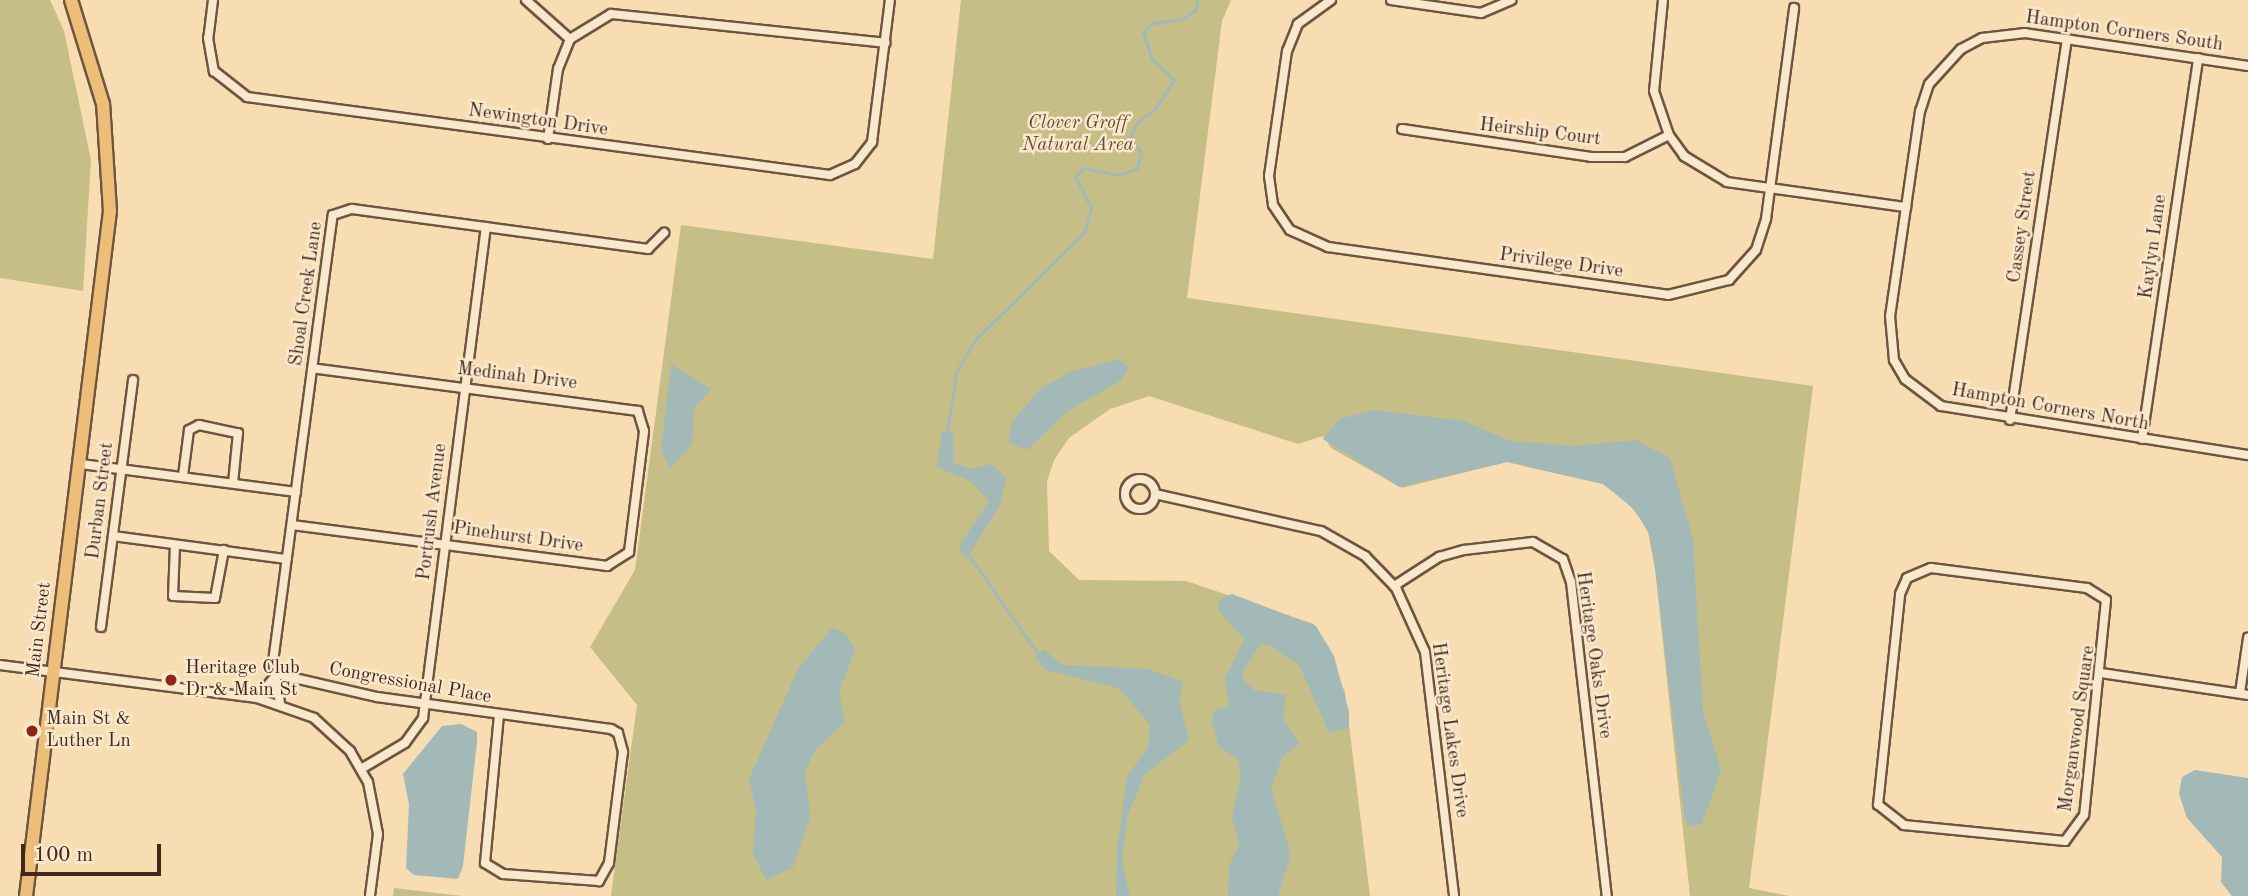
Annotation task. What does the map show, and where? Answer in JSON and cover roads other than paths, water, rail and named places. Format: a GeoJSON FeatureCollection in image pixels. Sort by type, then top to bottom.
{"type":"FeatureCollection","features":[{"type":"Feature","properties":{"kind":"main road","name":"Main Street"},"geometry":{"type":"LineString","coordinates":[[26,896],[108,247],[110,156],[93,58],[71,0]]}},
{"type":"Feature","properties":{"kind":"street","name":"Newington Drive"},"geometry":{"type":"LineString","coordinates":[[213,0],[210,60],[220,79],[254,98],[816,174],[855,164],[876,127],[885,43]]}},
{"type":"Feature","properties":{"kind":"street"},"geometry":{"type":"LineString","coordinates":[[527,0],[570,39]]}},
{"type":"Feature","properties":{"kind":"street"},"geometry":{"type":"LineString","coordinates":[[548,139],[558,69],[570,39],[588,23],[629,14],[885,43],[890,0]]}},
{"type":"Feature","properties":{"kind":"street","name":"Privilege Drive"},"geometry":{"type":"LineString","coordinates":[[1331,0],[1298,24],[1287,51],[1269,176],[1273,205],[1290,230],[1328,247],[1668,295],[1729,280],[1756,250],[1770,190],[1794,9]]}},
{"type":"Feature","properties":{"kind":"street"},"geometry":{"type":"LineString","coordinates":[[1391,0],[1481,12],[1511,0]]}},
{"type":"Feature","properties":{"kind":"street"},"geometry":{"type":"LineString","coordinates":[[1663,0],[1654,91],[1669,135],[1704,171],[1770,190],[1906,207]]}},
{"type":"Feature","properties":{"kind":"street","name":"Hampton Corners South"},"geometry":{"type":"LineString","coordinates":[[1906,207],[1920,111],[1946,62],[1982,38],[2003,33],[2067,39],[2248,66]]}},
{"type":"Feature","properties":{"kind":"street","name":"Cassey Street"},"geometry":{"type":"LineString","coordinates":[[2010,420],[2067,39]]}},
{"type":"Feature","properties":{"kind":"street","name":"Kaylyn Lane"},"geometry":{"type":"LineString","coordinates":[[2142,439],[2198,58]]}},
{"type":"Feature","properties":{"kind":"street","name":"Heirship Court"},"geometry":{"type":"LineString","coordinates":[[1402,129],[1591,157],[1625,157],[1669,135]]}},
{"type":"Feature","properties":{"kind":"street","name":"Hampton Corners North"},"geometry":{"type":"LineString","coordinates":[[1906,207],[1889,316],[1894,360],[1913,387],[1941,406],[2010,420],[2248,455]]}},
{"type":"Feature","properties":{"kind":"street","name":"Shoal Creek Lane"},"geometry":{"type":"LineString","coordinates":[[280,703],[276,674],[286,559],[333,215],[352,209],[648,249],[664,233]]}},
{"type":"Feature","properties":{"kind":"street","name":"Portrush Avenue"},"geometry":{"type":"LineString","coordinates":[[361,769],[418,730],[425,705],[486,227]]}},
{"type":"Feature","properties":{"kind":"street","name":"Medinah Drive"},"geometry":{"type":"LineString","coordinates":[[313,368],[638,411],[645,431],[637,488]]}},
{"type":"Feature","properties":{"kind":"street","name":"Durban Street"},"geometry":{"type":"LineString","coordinates":[[101,626],[133,380]]}},
{"type":"Feature","properties":{"kind":"street"},"geometry":{"type":"LineString","coordinates":[[183,476],[189,430],[199,425],[238,433],[233,483]]}},
{"type":"Feature","properties":{"kind":"street"},"geometry":{"type":"LineString","coordinates":[[81,464],[296,492]]}},
{"type":"Feature","properties":{"kind":"street","name":"Pinehurst Drive"},"geometry":{"type":"LineString","coordinates":[[292,525],[614,565],[628,551],[637,488]]}},
{"type":"Feature","properties":{"kind":"street","name":"Heritage Lakes Drive"},"geometry":{"type":"LineString","coordinates":[[1155,494],[1321,531],[1365,556],[1394,586],[1425,652],[1454,896]]}},
{"type":"Feature","properties":{"kind":"street"},"geometry":{"type":"LineString","coordinates":[[113,536],[286,559]]}},
{"type":"Feature","properties":{"kind":"street","name":"Heritage Oaks Drive"},"geometry":{"type":"LineString","coordinates":[[1394,586],[1439,556],[1464,550],[1533,542],[1563,559],[1571,582],[1607,896]]}},
{"type":"Feature","properties":{"kind":"street"},"geometry":{"type":"LineString","coordinates":[[175,545],[173,596],[215,597],[224,550]]}},
{"type":"Feature","properties":{"kind":"street","name":"Morganwood Square"},"geometry":{"type":"LineString","coordinates":[[1917,570],[2094,589],[2108,610],[2102,673],[2084,815],[2065,841],[1903,825],[1878,805],[1900,594],[1917,570]]}},
{"type":"Feature","properties":{"kind":"street"},"geometry":{"type":"LineString","coordinates":[[2102,673],[2244,694],[2248,638]]}},
{"type":"Feature","properties":{"kind":"street"},"geometry":{"type":"LineString","coordinates":[[0,665],[257,698],[280,703],[328,728],[361,769],[378,834],[370,896]]}},
{"type":"Feature","properties":{"kind":"street"},"geometry":{"type":"LineString","coordinates":[[257,698],[276,674]]}},
{"type":"Feature","properties":{"kind":"street","name":"Congressional Place"},"geometry":{"type":"LineString","coordinates":[[276,674],[425,705],[499,715],[618,733],[623,752],[609,863],[599,881],[503,874],[485,863],[499,715]]}},
{"type":"Feature","properties":{"kind":"water"},"geometry":{"type":"Polygon","coordinates":[[[1119,359],[1129,368],[1121,380],[1068,411],[1027,450],[1009,443],[1012,422],[1040,389],[1070,372],[1119,359]]]}},
{"type":"Feature","properties":{"kind":"water"},"geometry":{"type":"Polygon","coordinates":[[[671,364],[711,389],[694,408],[692,444],[670,469],[661,450],[671,364]]]}},
{"type":"Feature","properties":{"kind":"water"},"geometry":{"type":"Polygon","coordinates":[[[1374,410],[1464,421],[1510,441],[1573,446],[1636,440],[1670,458],[1693,540],[1703,712],[1721,770],[1702,824],[1691,827],[1685,820],[1655,568],[1649,534],[1635,510],[1603,484],[1507,462],[1399,487],[1323,439],[1339,419],[1374,410]]]}},
{"type":"Feature","properties":{"kind":"water"},"geometry":{"type":"Polygon","coordinates":[[[942,431],[953,433],[954,463],[971,469],[991,464],[1006,478],[1000,505],[966,560],[959,546],[989,501],[970,481],[937,467],[942,431]]]}},
{"type":"Feature","properties":{"kind":"water"},"geometry":{"type":"Polygon","coordinates":[[[1232,594],[1316,626],[1334,656],[1349,712],[1349,728],[1329,733],[1299,665],[1269,645],[1261,644],[1244,669],[1242,678],[1254,690],[1286,695],[1283,720],[1300,743],[1282,757],[1271,789],[1291,855],[1278,896],[1228,896],[1229,866],[1239,844],[1232,818],[1241,773],[1238,759],[1219,747],[1211,721],[1215,710],[1229,706],[1225,679],[1244,639],[1218,610],[1219,600],[1232,594]]]}},
{"type":"Feature","properties":{"kind":"water"},"geometry":{"type":"Polygon","coordinates":[[[832,628],[845,633],[855,649],[839,692],[845,722],[815,750],[805,772],[810,816],[793,867],[766,880],[753,854],[756,811],[749,779],[798,669],[832,628]]]}},
{"type":"Feature","properties":{"kind":"water"},"geometry":{"type":"Polygon","coordinates":[[[1043,649],[1063,665],[1149,669],[1183,682],[1179,699],[1189,740],[1144,775],[1127,818],[1122,862],[1130,896],[1116,896],[1117,849],[1127,777],[1148,747],[1150,725],[1119,688],[1045,670],[1035,657],[1043,649]]]}},
{"type":"Feature","properties":{"kind":"water"},"geometry":{"type":"Polygon","coordinates":[[[461,724],[477,732],[463,866],[458,879],[414,875],[406,868],[409,804],[403,774],[442,726],[461,724]]]}},
{"type":"Feature","properties":{"kind":"water"},"geometry":{"type":"Polygon","coordinates":[[[2195,770],[2248,778],[2248,896],[2232,896],[2221,882],[2222,857],[2187,818],[2179,794],[2182,777],[2195,770]]]}},
{"type":"Feature","properties":{"kind":"waterway"},"geometry":{"type":"LineString","coordinates":[[947,434],[956,373],[976,339],[1085,231],[1091,208],[1075,177],[1083,168],[1119,175],[1137,168],[1141,152],[1130,138],[1136,124],[1156,108],[1174,80],[1152,60],[1143,33],[1153,23],[1182,19],[1196,10],[1197,0]]}},
{"type":"Feature","properties":{"kind":"waterway"},"geometry":{"type":"LineString","coordinates":[[969,555],[1039,655]]}},
{"type":"Feature","properties":{"kind":"place","name":"Heritage Club Dr & Main St"},"geometry":{"type":"Point","coordinates":[171,680]}},
{"type":"Feature","properties":{"kind":"place","name":"Main St & Luther Ln"},"geometry":{"type":"Point","coordinates":[32,731]}},
{"type":"Feature","properties":{"kind":"park label","name":"Clover Groff Natural Area"},"geometry":{"type":"Point","coordinates":[1078,135]}}]}
